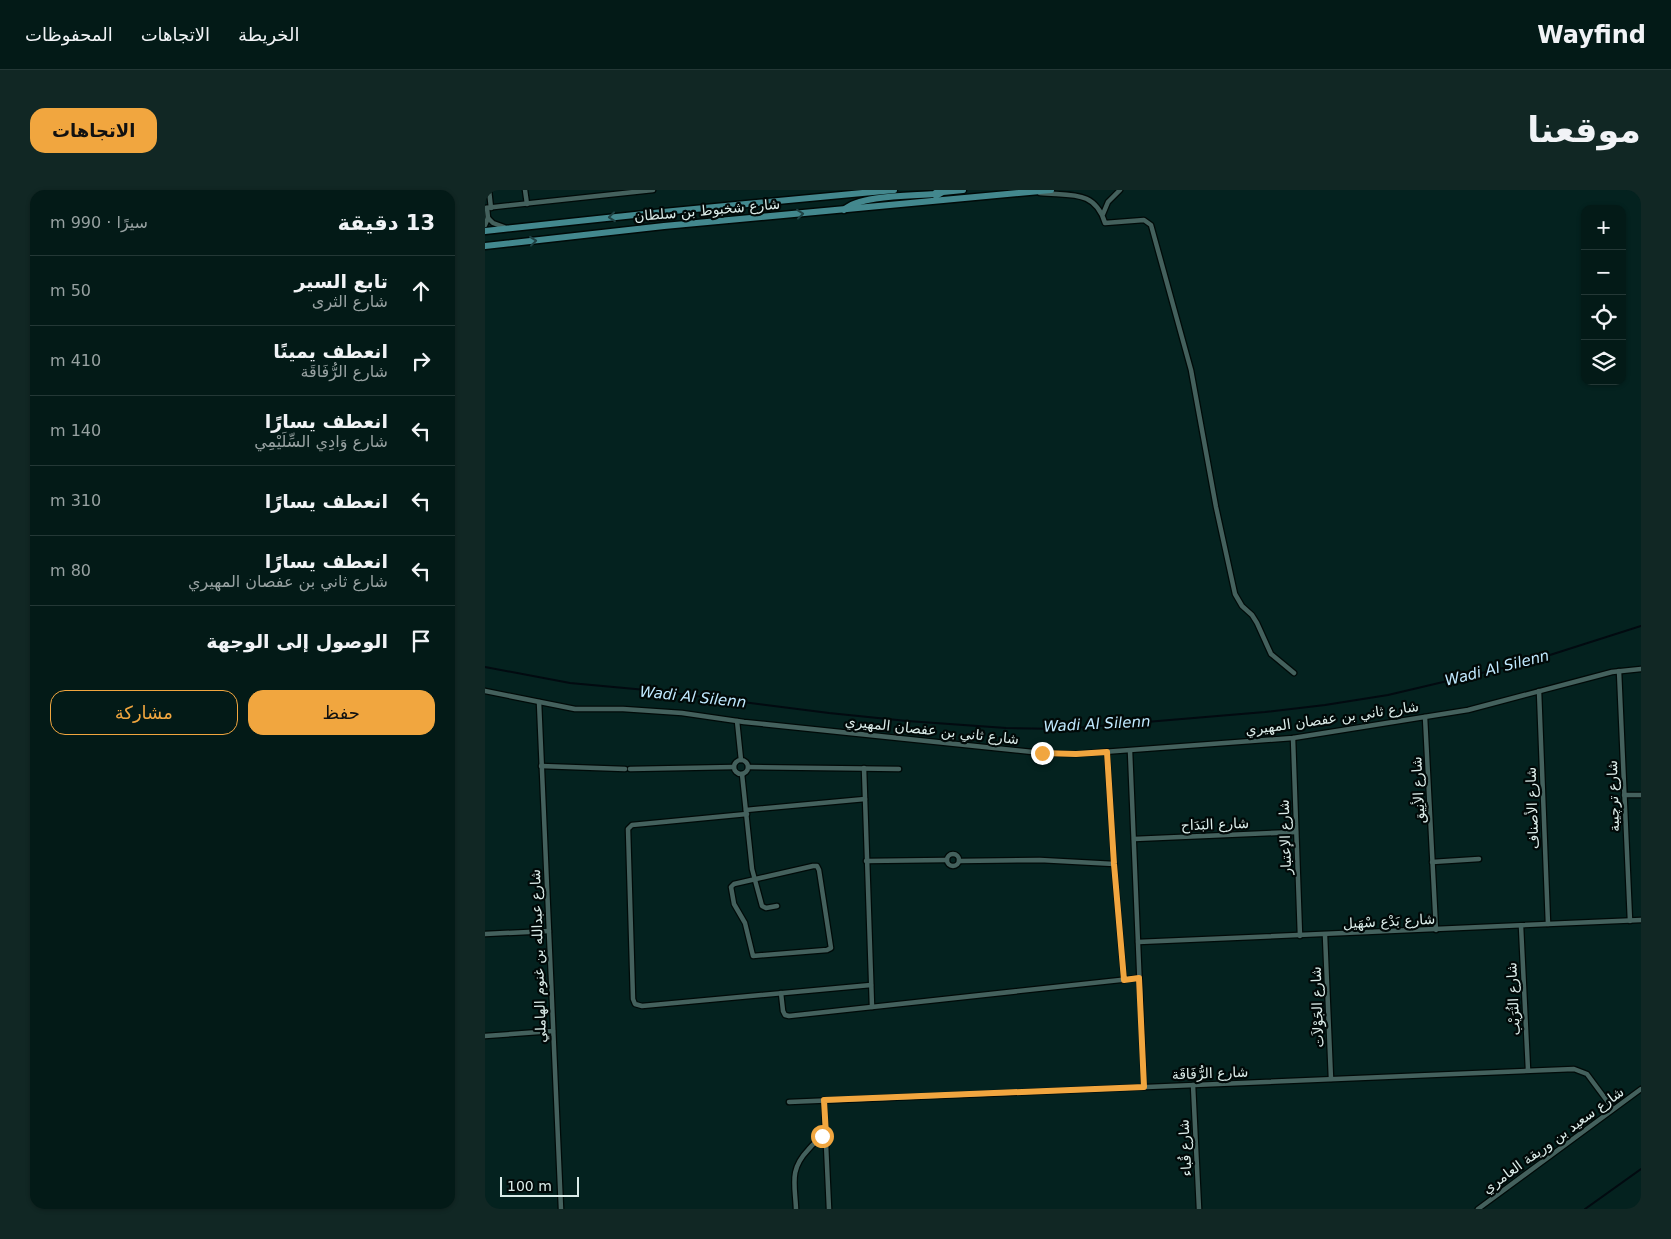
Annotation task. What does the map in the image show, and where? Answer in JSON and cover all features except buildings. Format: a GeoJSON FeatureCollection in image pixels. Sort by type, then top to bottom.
{"type":"FeatureCollection","features":[{"type":"Feature","properties":{"kind":"main road","name":"شارع شخبوط بن سلطان"},"geometry":{"type":"LineString","coordinates":[[485,231],[890,190]]}},
{"type":"Feature","properties":{"kind":"main road"},"geometry":{"type":"LineString","coordinates":[[938,193],[963,190]]}},
{"type":"Feature","properties":{"kind":"main road","name":"شارع شخبوط بن سلطان"},"geometry":{"type":"LineString","coordinates":[[485,246],[664,226],[844,210],[938,193],[944,200],[1051,190]]}},
{"type":"Feature","properties":{"kind":"main road"},"geometry":{"type":"LineString","coordinates":[[938,193],[944,200]]}},
{"type":"Feature","properties":{"kind":"street"},"geometry":{"type":"LineString","coordinates":[[485,225],[488,218],[489,190]]}},
{"type":"Feature","properties":{"kind":"street"},"geometry":{"type":"LineString","coordinates":[[525,190],[527,204]]}},
{"type":"Feature","properties":{"kind":"street"},"geometry":{"type":"LineString","coordinates":[[487,208],[653,190]]}},
{"type":"Feature","properties":{"kind":"street"},"geometry":{"type":"LineString","coordinates":[[1103,215],[1108,202],[1119,190]]}},
{"type":"Feature","properties":{"kind":"street"},"geometry":{"type":"LineString","coordinates":[[1033,192],[1046,194],[1084,193],[1096,202],[1105,223],[1144,220],[1151,225],[1191,370],[1216,507],[1235,594],[1242,606],[1252,615],[1257,623],[1271,654],[1294,673]]}},
{"type":"Feature","properties":{"kind":"street"},"geometry":{"type":"LineString","coordinates":[[488,218],[496,225],[511,228]]}},
{"type":"Feature","properties":{"kind":"street","name":"شارع ثاني بن عفصان المهيري"},"geometry":{"type":"LineString","coordinates":[[485,691],[575,708],[682,713],[737,721],[1054,754],[1107,752],[1293,738],[1468,710],[1619,671],[1641,670]]}},
{"type":"Feature","properties":{"kind":"street","name":"شارع ترچيبة"},"geometry":{"type":"LineString","coordinates":[[1619,671],[1630,921]]}},
{"type":"Feature","properties":{"kind":"street","name":"شارع الأصناف"},"geometry":{"type":"LineString","coordinates":[[1539,691],[1548,924]]}},
{"type":"Feature","properties":{"kind":"street","name":"شارع عبدالله بن غنوم الهاملي"},"geometry":{"type":"LineString","coordinates":[[539,702],[561,1209]]}},
{"type":"Feature","properties":{"kind":"street","name":"شارع الأنِيق"},"geometry":{"type":"LineString","coordinates":[[1425,717],[1435,930]]}},
{"type":"Feature","properties":{"kind":"street"},"geometry":{"type":"LineString","coordinates":[[737,721],[741,760]]}},
{"type":"Feature","properties":{"kind":"street","name":"شارع الإعتبار"},"geometry":{"type":"LineString","coordinates":[[1293,738],[1300,936]]}},
{"type":"Feature","properties":{"kind":"street"},"geometry":{"type":"LineString","coordinates":[[1130,750],[1144,1087]]}},
{"type":"Feature","properties":{"kind":"street"},"geometry":{"type":"LineString","coordinates":[[1107,752],[1124,980]]}},
{"type":"Feature","properties":{"kind":"street"},"geometry":{"type":"LineString","coordinates":[[741,760],[745,761],[748,767]]}},
{"type":"Feature","properties":{"kind":"street"},"geometry":{"type":"LineString","coordinates":[[734,767],[736,762],[741,760]]}},
{"type":"Feature","properties":{"kind":"street"},"geometry":{"type":"LineString","coordinates":[[541,766],[627,769],[734,767]]}},
{"type":"Feature","properties":{"kind":"street"},"geometry":{"type":"LineString","coordinates":[[734,767],[737,773],[742,774]]}},
{"type":"Feature","properties":{"kind":"street"},"geometry":{"type":"LineString","coordinates":[[748,767],[899,769]]}},
{"type":"Feature","properties":{"kind":"street"},"geometry":{"type":"LineString","coordinates":[[742,774],[746,772],[748,767]]}},
{"type":"Feature","properties":{"kind":"street"},"geometry":{"type":"LineString","coordinates":[[863,768],[871,1007]]}},
{"type":"Feature","properties":{"kind":"street"},"geometry":{"type":"LineString","coordinates":[[742,774],[754,879],[761,906],[766,908],[777,906]]}},
{"type":"Feature","properties":{"kind":"street"},"geometry":{"type":"LineString","coordinates":[[1624,795],[1641,794]]}},
{"type":"Feature","properties":{"kind":"street"},"geometry":{"type":"LineString","coordinates":[[865,799],[632,825],[629,827],[633,999],[637,1005],[641,1006],[871,985]]}},
{"type":"Feature","properties":{"kind":"street","name":"شارع البَدَاح"},"geometry":{"type":"LineString","coordinates":[[1134,838],[1296,832]]}},
{"type":"Feature","properties":{"kind":"street"},"geometry":{"type":"LineString","coordinates":[[946,860],[949,855],[954,854],[958,856],[959,860]]}},
{"type":"Feature","properties":{"kind":"street"},"geometry":{"type":"LineString","coordinates":[[1432,862],[1479,859]]}},
{"type":"Feature","properties":{"kind":"street"},"geometry":{"type":"LineString","coordinates":[[946,860],[949,866],[954,867],[959,860]]}},
{"type":"Feature","properties":{"kind":"street"},"geometry":{"type":"LineString","coordinates":[[866,861],[946,860]]}},
{"type":"Feature","properties":{"kind":"street"},"geometry":{"type":"LineString","coordinates":[[959,860],[1041,860],[1114,864]]}},
{"type":"Feature","properties":{"kind":"street"},"geometry":{"type":"LineString","coordinates":[[813,866],[818,868],[831,948],[827,950],[753,956],[745,923],[735,907],[730,889],[734,884],[754,879],[813,866]]}},
{"type":"Feature","properties":{"kind":"street","name":"شارع بَدْع سْهَيل"},"geometry":{"type":"LineString","coordinates":[[1138,942],[1641,920]]}},
{"type":"Feature","properties":{"kind":"street","name":"شارع الثُرَيْب"},"geometry":{"type":"LineString","coordinates":[[1521,926],[1528,1070]]}},
{"type":"Feature","properties":{"kind":"street"},"geometry":{"type":"LineString","coordinates":[[485,934],[549,931]]}},
{"type":"Feature","properties":{"kind":"street","name":"شارع الجَوْلاَت"},"geometry":{"type":"LineString","coordinates":[[1325,935],[1331,1079]]}},
{"type":"Feature","properties":{"kind":"street"},"geometry":{"type":"LineString","coordinates":[[781,993],[783,1012],[787,1016],[1139,978]]}},
{"type":"Feature","properties":{"kind":"street"},"geometry":{"type":"LineString","coordinates":[[485,1036],[553,1031]]}},
{"type":"Feature","properties":{"kind":"street","name":"شارع الرُّفَاقَة"},"geometry":{"type":"LineString","coordinates":[[789,1102],[1574,1069],[1583,1072],[1613,1109]]}},
{"type":"Feature","properties":{"kind":"street","name":"شارع قُباء"},"geometry":{"type":"LineString","coordinates":[[1193,1085],[1199,1209]]}},
{"type":"Feature","properties":{"kind":"street","name":"شارع سعيد بن وريقة العامري"},"geometry":{"type":"LineString","coordinates":[[1478,1209],[1641,1089]]}},
{"type":"Feature","properties":{"kind":"street"},"geometry":{"type":"LineString","coordinates":[[824,1100],[829,1209]]}},
{"type":"Feature","properties":{"kind":"street"},"geometry":{"type":"LineString","coordinates":[[796,1209],[795,1172],[797,1164],[813,1144],[826,1135]]}},
{"type":"Feature","properties":{"kind":"waterway","name":"Wadi Al Silenn"},"geometry":{"type":"LineString","coordinates":[[485,667],[570,683],[657,691],[829,713],[1006,728],[1063,729],[1265,712],[1388,695],[1528,662],[1641,626]]}},
{"type":"Feature","properties":{"kind":"waterway"},"geometry":{"type":"LineString","coordinates":[[1585,1209],[1641,1169]]}},
{"type":"Feature","properties":{"kind":"route"},"geometry":{"type":"LineString","coordinates":[[822,1136],[826,1135],[824,1100],[1144,1087],[1139,978],[1124,980],[1107,752],[1076,754],[1042,753]]}}]}
